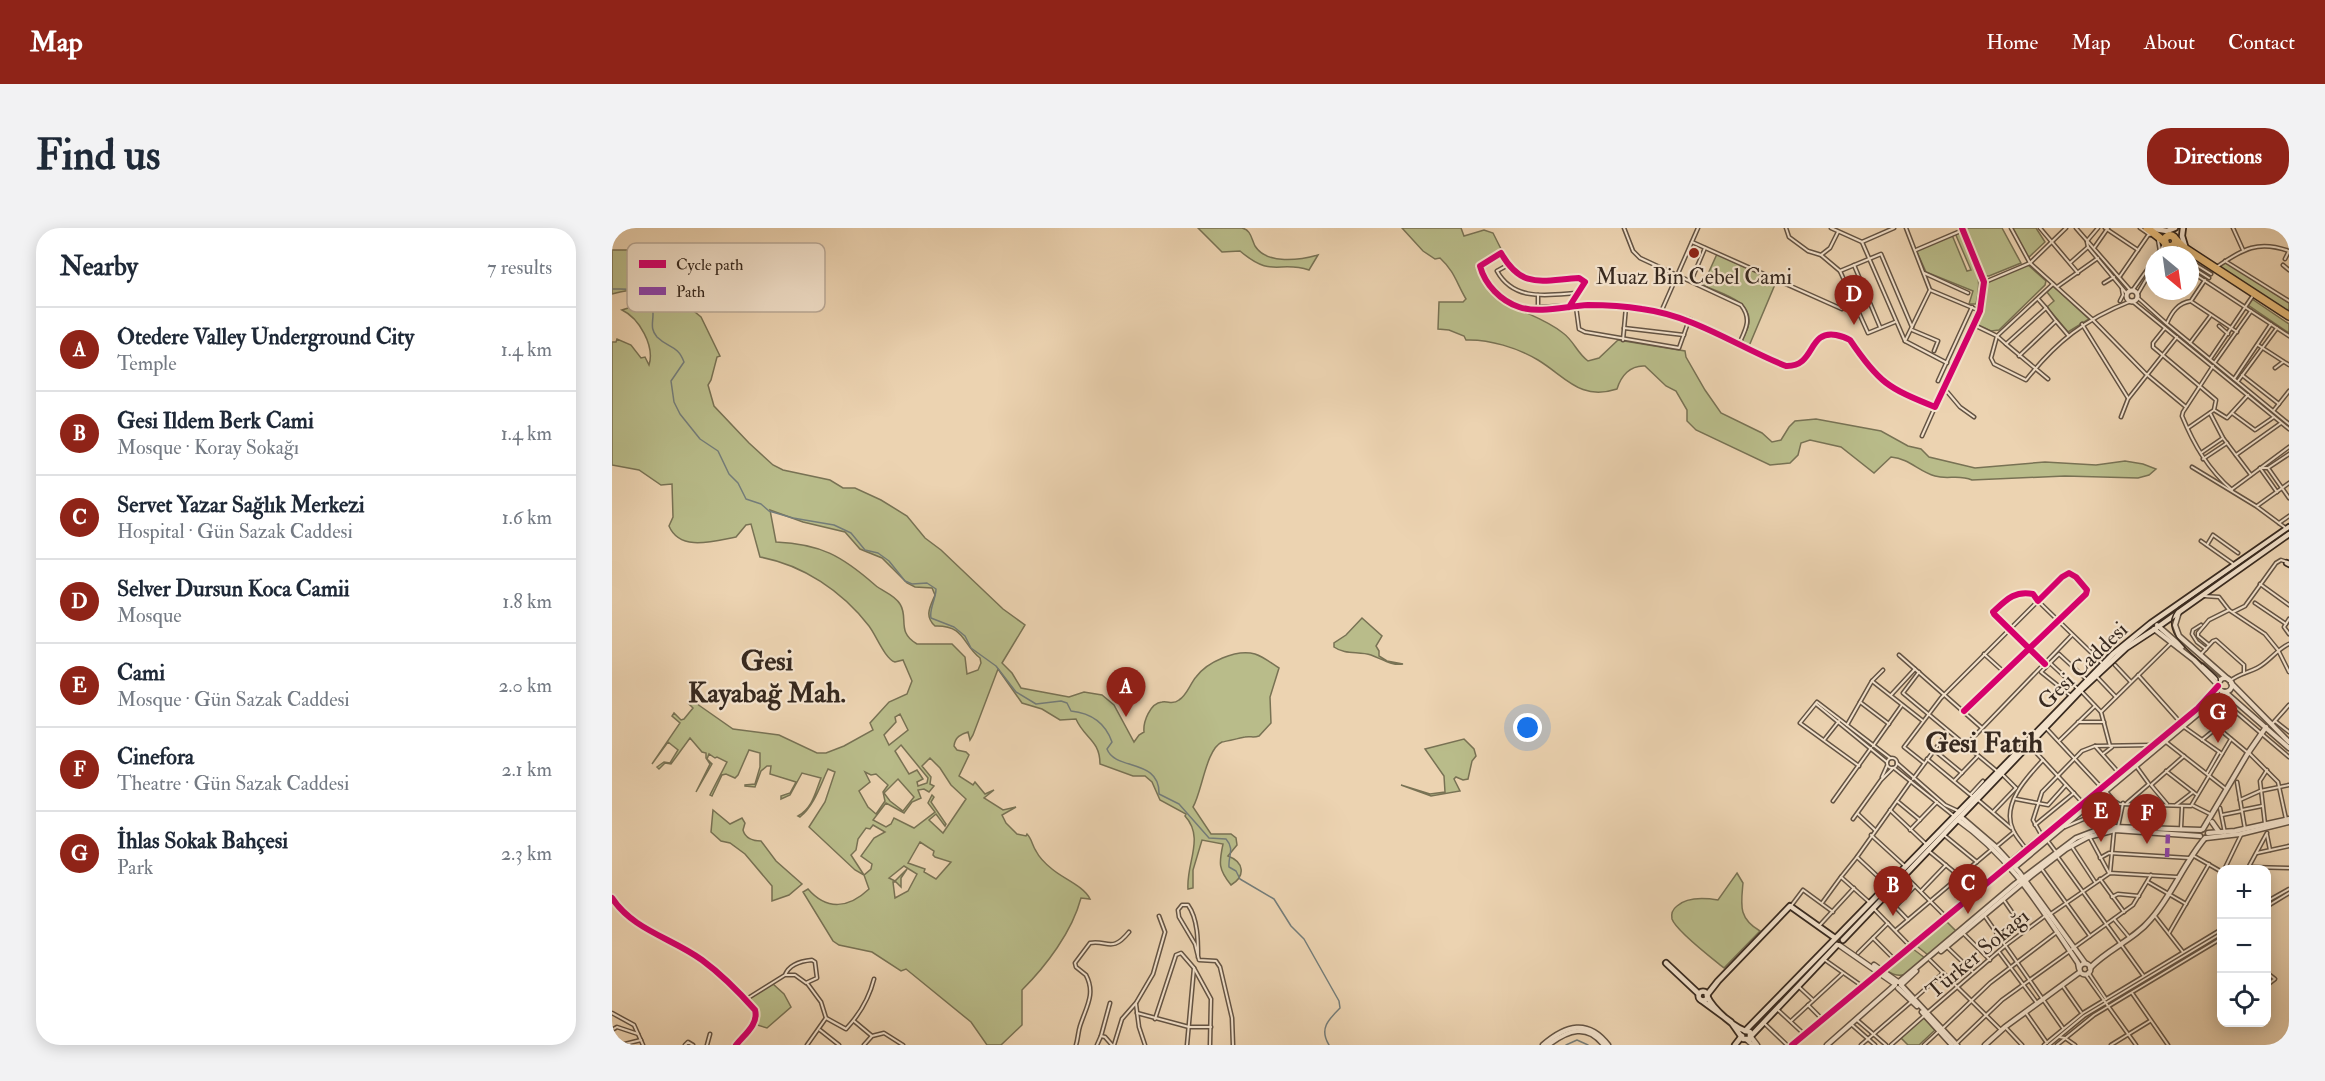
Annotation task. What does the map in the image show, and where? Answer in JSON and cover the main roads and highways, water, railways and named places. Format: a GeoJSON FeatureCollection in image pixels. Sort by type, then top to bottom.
{"type":"FeatureCollection","features":[{"type":"Feature","properties":{"kind":"highway"},"geometry":{"type":"LineString","coordinates":[[2152,232],[2177,246]]}},
{"type":"Feature","properties":{"kind":"highway"},"geometry":{"type":"LineString","coordinates":[[2199,265],[2210,275],[2252,297],[2289,321]]}},
{"type":"Feature","properties":{"kind":"highway"},"geometry":{"type":"LineString","coordinates":[[2210,275],[2289,316]]}},
{"type":"Feature","properties":{"kind":"main road"},"geometry":{"type":"LineString","coordinates":[[2152,232],[2176,228]]}},
{"type":"Feature","properties":{"kind":"main road"},"geometry":{"type":"LineString","coordinates":[[2170,241],[2176,228]]}},
{"type":"Feature","properties":{"kind":"main road"},"geometry":{"type":"LineString","coordinates":[[2170,241],[2183,228]]}},
{"type":"Feature","properties":{"kind":"main road"},"geometry":{"type":"LineString","coordinates":[[2183,228],[2184,246]]}},
{"type":"Feature","properties":{"kind":"main road","name":"Gesi Caddesi"},"geometry":{"type":"LineString","coordinates":[[1999,773],[2103,664],[2235,565],[2288,530]]}},
{"type":"Feature","properties":{"kind":"main road","name":"Gesi Caddesi"},"geometry":{"type":"LineString","coordinates":[[1871,906],[1904,875],[1974,797],[2029,745],[2080,690],[2154,626],[2198,597],[2288,530]]}},
{"type":"Feature","properties":{"kind":"main road","name":"Gesi Caddesi"},"geometry":{"type":"LineString","coordinates":[[1838,940],[1958,815]]}},
{"type":"Feature","properties":{"kind":"main road"},"geometry":{"type":"LineString","coordinates":[[1746,1036],[1699,998],[1790,906],[1838,940]]}},
{"type":"Feature","properties":{"kind":"main road"},"geometry":{"type":"LineString","coordinates":[[1735,1045],[1776,1008],[1838,940]]}},
{"type":"Feature","properties":{"kind":"main road"},"geometry":{"type":"LineString","coordinates":[[1741,1045],[1746,1036],[1838,940]]}},
{"type":"Feature","properties":{"kind":"main road"},"geometry":{"type":"LineString","coordinates":[[1666,963],[1704,994],[1746,1036]]}},
{"type":"Feature","properties":{"kind":"waterway"},"geometry":{"type":"LineString","coordinates":[[612,289],[627,289]]}},
{"type":"Feature","properties":{"kind":"waterway"},"geometry":{"type":"LineString","coordinates":[[653,312],[653,331],[661,341],[679,352],[684,362],[671,381],[674,402],[680,414],[700,439],[718,451],[729,474],[738,483],[746,499],[761,504],[769,511],[834,525],[851,533],[865,550],[878,553],[889,561],[905,581],[912,584],[927,583],[936,589],[931,618],[954,627],[965,636],[971,648],[996,666],[1016,692],[1036,704],[1061,701],[1067,703],[1071,711],[1096,720],[1109,735],[1112,742],[1107,749],[1112,756],[1152,775],[1157,783],[1159,794],[1179,804],[1209,838],[1226,839],[1231,849],[1229,867],[1236,871],[1240,879],[1274,899],[1291,926],[1304,939],[1339,1001],[1340,1008],[1325,1029],[1329,1045]]}},
{"type":"Feature","properties":{"kind":"waterway"},"geometry":{"type":"LineString","coordinates":[[1566,1045],[1577,1040],[1588,1045]]}},
{"type":"Feature","properties":{"kind":"tram line"},"geometry":{"type":"LineString","coordinates":[[1797,1045],[2214,697],[2219,687],[2218,678],[2176,636],[2172,626],[2173,617],[2179,607],[2289,530]]}},
{"type":"Feature","properties":{"kind":"place","name":"Muaz Bin Cebel Cami"},"geometry":{"type":"Point","coordinates":[1694,253]}},
{"type":"Feature","properties":{"kind":"place","name":"Selver Dursun Koca Camii"},"geometry":{"type":"Point","coordinates":[1854,325]}},
{"type":"Feature","properties":{"kind":"place","name":"Otedere Valley Underground City"},"geometry":{"type":"Point","coordinates":[1126,717]}},
{"type":"Feature","properties":{"kind":"place","name":"İhlas Sokak Bahçesi"},"geometry":{"type":"Point","coordinates":[2218,743]}},
{"type":"Feature","properties":{"kind":"place","name":"Cami"},"geometry":{"type":"Point","coordinates":[2101,842]}},
{"type":"Feature","properties":{"kind":"place","name":"Cinefora"},"geometry":{"type":"Point","coordinates":[2147,844]}},
{"type":"Feature","properties":{"kind":"place","name":"Servet Yazar Sağlık Merkezi"},"geometry":{"type":"Point","coordinates":[1968,914]}},
{"type":"Feature","properties":{"kind":"place","name":"Gesi Ildem Berk Cami"},"geometry":{"type":"Point","coordinates":[1893,916]}},
{"type":"Feature","properties":{"kind":"district","name":"Gesi Kayabağ Mah."},"geometry":{"type":"Point","coordinates":[767,676]}},
{"type":"Feature","properties":{"kind":"district","name":"Gesi Fatih"},"geometry":{"type":"Point","coordinates":[1984,742]}}]}
